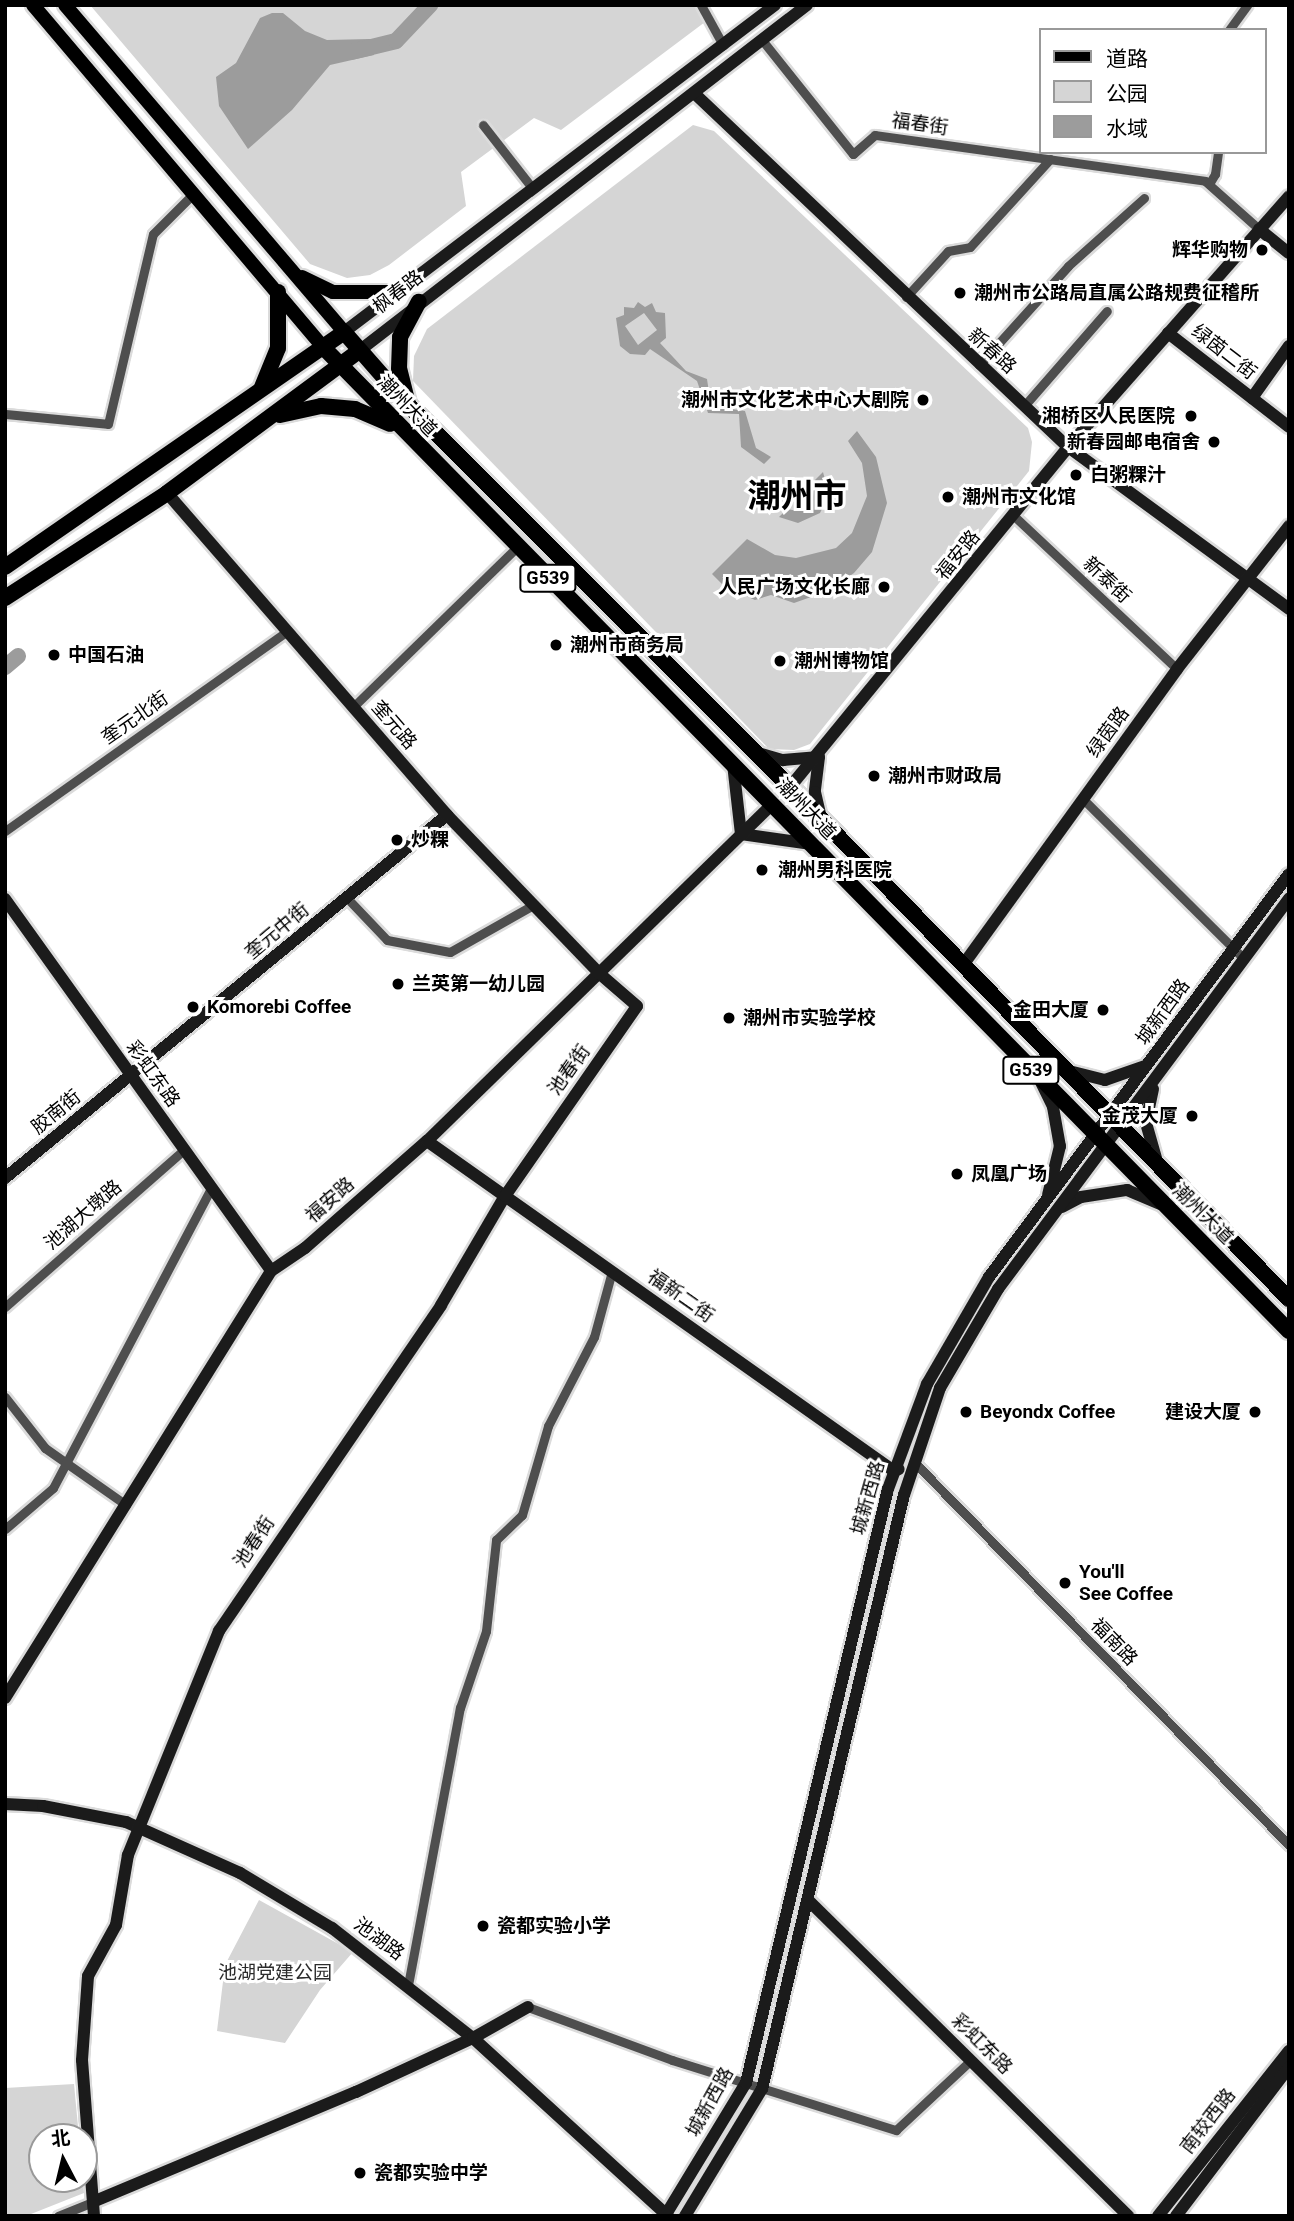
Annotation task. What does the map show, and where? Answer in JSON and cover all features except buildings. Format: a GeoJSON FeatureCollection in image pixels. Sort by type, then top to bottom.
{"type":"FeatureCollection","features":[{"type":"Feature","properties":{"kind":"highway"},"geometry":{"type":"LineString","coordinates":[[260,392],[278,348],[278,292]]}},
{"type":"Feature","properties":{"kind":"highway"},"geometry":{"type":"LineString","coordinates":[[409,406],[399,369],[400,337],[419,302]]}},
{"type":"Feature","properties":{"kind":"highway","name":"枫春路"},"geometry":{"type":"LineString","coordinates":[[5,567],[344,332]]}},
{"type":"Feature","properties":{"kind":"highway","name":"潮州大道"},"geometry":{"type":"LineString","coordinates":[[344,332],[409,406],[753,751],[793,784],[821,819],[1289,1299]]}},
{"type":"Feature","properties":{"kind":"highway","name":"潮州大道"},"geometry":{"type":"LineString","coordinates":[[323,347],[397,426],[1289,1331]]}},
{"type":"Feature","properties":{"kind":"highway","name":"枫春路"},"geometry":{"type":"LineString","coordinates":[[5,598],[167,493],[359,351]]}},
{"type":"Feature","properties":{"kind":"highway"},"geometry":{"type":"LineString","coordinates":[[274,416],[321,406],[355,410],[397,426]]}},
{"type":"Feature","properties":{"kind":"main road"},"geometry":{"type":"LineString","coordinates":[[33,5],[323,347]]}},
{"type":"Feature","properties":{"kind":"main road"},"geometry":{"type":"LineString","coordinates":[[65,5],[344,332]]}},
{"type":"Feature","properties":{"kind":"main road"},"geometry":{"type":"LineString","coordinates":[[296,275],[333,292],[399,292]]}},
{"type":"Feature","properties":{"kind":"street"},"geometry":{"type":"LineString","coordinates":[[701,5],[723,45]]}},
{"type":"Feature","properties":{"kind":"street","name":"枫春路"},"geometry":{"type":"LineString","coordinates":[[344,332],[775,5]]}},
{"type":"Feature","properties":{"kind":"street","name":"枫春路"},"geometry":{"type":"LineString","coordinates":[[359,351],[419,302],[807,5]]}},
{"type":"Feature","properties":{"kind":"street"},"geometry":{"type":"LineString","coordinates":[[1230,28],[1247,5]]}},
{"type":"Feature","properties":{"kind":"street","name":"福春街"},"geometry":{"type":"LineString","coordinates":[[762,40],[853,155],[875,135],[1209,184]]}},
{"type":"Feature","properties":{"kind":"street","name":"新春路"},"geometry":{"type":"LineString","coordinates":[[694,93],[906,298],[1068,447],[1289,609]]}},
{"type":"Feature","properties":{"kind":"street"},"geometry":{"type":"LineString","coordinates":[[483,125],[533,189]]}},
{"type":"Feature","properties":{"kind":"street"},"geometry":{"type":"LineString","coordinates":[[1218,154],[1215,174],[1209,184],[1289,253]]}},
{"type":"Feature","properties":{"kind":"street"},"geometry":{"type":"LineString","coordinates":[[906,298],[948,251],[970,247],[1050,159]]}},
{"type":"Feature","properties":{"kind":"street"},"geometry":{"type":"LineString","coordinates":[[5,414],[108,424],[153,234],[194,193]]}},
{"type":"Feature","properties":{"kind":"street","name":"福安路"},"geometry":{"type":"LineString","coordinates":[[793,784],[818,757],[1068,447],[1289,196]]}},
{"type":"Feature","properties":{"kind":"street"},"geometry":{"type":"LineString","coordinates":[[979,365],[1068,266],[1143,198]]}},
{"type":"Feature","properties":{"kind":"street"},"geometry":{"type":"LineString","coordinates":[[1024,407],[1107,311]]}},
{"type":"Feature","properties":{"kind":"street","name":"绿茵二街"},"geometry":{"type":"LineString","coordinates":[[1168,333],[1289,427]]}},
{"type":"Feature","properties":{"kind":"street"},"geometry":{"type":"LineString","coordinates":[[1252,398],[1289,346]]}},
{"type":"Feature","properties":{"kind":"street","name":"奎元路"},"geometry":{"type":"LineString","coordinates":[[167,493],[285,633],[354,707],[447,815],[600,974]]}},
{"type":"Feature","properties":{"kind":"street","name":"新泰街"},"geometry":{"type":"LineString","coordinates":[[1014,516],[1177,669]]}},
{"type":"Feature","properties":{"kind":"street","name":"绿茵路"},"geometry":{"type":"LineString","coordinates":[[963,965],[1177,669],[1289,526]]}},
{"type":"Feature","properties":{"kind":"street"},"geometry":{"type":"LineString","coordinates":[[354,707],[517,547]]}},
{"type":"Feature","properties":{"kind":"street","name":"奎元北街"},"geometry":{"type":"LineString","coordinates":[[5,831],[285,633]]}},
{"type":"Feature","properties":{"kind":"street"},"geometry":{"type":"LineString","coordinates":[[753,751],[783,760],[818,757],[815,792],[821,819]]}},
{"type":"Feature","properties":{"kind":"street"},"geometry":{"type":"LineString","coordinates":[[733,764],[741,834],[811,844]]}},
{"type":"Feature","properties":{"kind":"street"},"geometry":{"type":"LineString","coordinates":[[1083,799],[1238,954]]}},
{"type":"Feature","properties":{"kind":"street","name":"福安路"},"geometry":{"type":"LineString","coordinates":[[5,1698],[271,1271],[305,1248],[427,1141],[772,804]]}},
{"type":"Feature","properties":{"kind":"street","name":"奎元中街"},"geometry":{"type":"LineString","coordinates":[[131,1077],[447,815]]}},
{"type":"Feature","properties":{"kind":"street","name":"城新西路"},"geometry":{"type":"LineString","coordinates":[[1115,1122],[1158,1076],[1289,874]]}},
{"type":"Feature","properties":{"kind":"street"},"geometry":{"type":"LineString","coordinates":[[346,898],[387,940],[450,952],[533,905]]}},
{"type":"Feature","properties":{"kind":"street","name":"城新西路"},"geometry":{"type":"LineString","coordinates":[[685,2216],[762,2089],[915,1463],[940,1388],[998,1289],[1059,1208],[1149,1065],[1238,954],[1289,898]]}},
{"type":"Feature","properties":{"kind":"street","name":"彩虹东路"},"geometry":{"type":"LineString","coordinates":[[5,899],[271,1271]]}},
{"type":"Feature","properties":{"kind":"street","name":"池春街"},"geometry":{"type":"LineString","coordinates":[[93,2216],[95,2200],[82,2060],[88,1976],[116,1925],[128,1855],[219,1631],[441,1305],[505,1196],[637,1006],[600,974]]}},
{"type":"Feature","properties":{"kind":"street"},"geometry":{"type":"LineString","coordinates":[[1064,1069],[1105,1080],[1149,1065]]}},
{"type":"Feature","properties":{"kind":"street"},"geometry":{"type":"LineString","coordinates":[[1158,1076],[1146,1124],[1159,1166]]}},
{"type":"Feature","properties":{"kind":"street","name":"胶南街"},"geometry":{"type":"LineString","coordinates":[[5,1178],[131,1077]]}},
{"type":"Feature","properties":{"kind":"street"},"geometry":{"type":"LineString","coordinates":[[1039,1078],[1053,1107],[1060,1146],[1046,1203]]}},
{"type":"Feature","properties":{"kind":"street","name":"福新二街"},"geometry":{"type":"LineString","coordinates":[[427,1141],[894,1471]]}},
{"type":"Feature","properties":{"kind":"street","name":"城新西路"},"geometry":{"type":"LineString","coordinates":[[666,2215],[746,2083],[894,1471],[927,1384],[989,1277],[1046,1203],[1102,1141]]}},
{"type":"Feature","properties":{"kind":"street","name":"池湖大墩路"},"geometry":{"type":"LineString","coordinates":[[5,1307],[184,1150]]}},
{"type":"Feature","properties":{"kind":"street"},"geometry":{"type":"LineString","coordinates":[[5,1529],[54,1488],[211,1188]]}},
{"type":"Feature","properties":{"kind":"street"},"geometry":{"type":"LineString","coordinates":[[1059,1208],[1081,1197],[1127,1190],[1168,1208]]}},
{"type":"Feature","properties":{"kind":"street"},"geometry":{"type":"LineString","coordinates":[[408,1985],[460,1708],[486,1631],[496,1540],[522,1515],[548,1426],[594,1337],[612,1271]]}},
{"type":"Feature","properties":{"kind":"street"},"geometry":{"type":"LineString","coordinates":[[5,1397],[46,1448],[66,1465],[125,1504]]}},
{"type":"Feature","properties":{"kind":"street"},"geometry":{"type":"LineString","coordinates":[[894,1471],[915,1463]]}},
{"type":"Feature","properties":{"kind":"street","name":"福南路"},"geometry":{"type":"LineString","coordinates":[[915,1463],[1289,1845]]}},
{"type":"Feature","properties":{"kind":"street","name":"池湖路"},"geometry":{"type":"LineString","coordinates":[[5,1804],[76,1811],[140,1828],[240,1873],[296,1907],[366,1951],[473,2038],[666,2215]]}},
{"type":"Feature","properties":{"kind":"street","name":"彩虹东路"},"geometry":{"type":"LineString","coordinates":[[808,1900],[1129,2216]]}},
{"type":"Feature","properties":{"kind":"street"},"geometry":{"type":"LineString","coordinates":[[58,2216],[356,2092],[473,2038],[528,2007],[762,2089],[896,2130],[971,2060]]}},
{"type":"Feature","properties":{"kind":"street","name":"南较西路"},"geometry":{"type":"LineString","coordinates":[[1158,2216],[1289,2051]]}},
{"type":"Feature","properties":{"kind":"street","name":"南较西路"},"geometry":{"type":"LineString","coordinates":[[1176,2216],[1289,2067]]}},
{"type":"Feature","properties":{"kind":"green space"},"geometry":{"type":"Polygon","coordinates":[[[90,5],[696,5],[705,22],[561,130],[534,118],[461,172],[466,206],[389,265],[370,275],[347,278],[310,264],[90,5]]]}},
{"type":"Feature","properties":{"kind":"green space"},"geometry":{"type":"Polygon","coordinates":[[[693,125],[714,131],[1028,428],[1032,442],[1029,471],[810,744],[794,750],[769,749],[413,381],[414,356],[427,329],[693,125]]]}},
{"type":"Feature","properties":{"kind":"green space","name":"池湖党建公园"},"geometry":{"type":"Polygon","coordinates":[[[259,1900],[353,1952],[320,1990],[285,2043],[217,2031],[225,1965],[259,1900]]]}},
{"type":"Feature","properties":{"kind":"green space"},"geometry":{"type":"Polygon","coordinates":[[[74,2084],[78,2123],[28,2123],[28,2193],[84,2193],[26,2216],[5,2216],[5,2088],[74,2084]]]}},
{"type":"Feature","properties":{"kind":"water"},"geometry":{"type":"Polygon","coordinates":[[[272,13],[283,13],[305,31],[327,40],[370,39],[374,55],[330,65],[292,110],[248,149],[219,106],[216,77],[236,63],[260,18],[272,13]]]}},
{"type":"Feature","properties":{"kind":"water"},"geometry":{"type":"Polygon","coordinates":[[[638,302],[645,307],[652,303],[656,312],[665,313],[666,338],[660,343],[686,371],[707,379],[711,406],[745,411],[756,448],[771,457],[764,464],[741,447],[739,414],[708,413],[697,381],[650,349],[645,355],[630,354],[620,346],[616,318],[624,315],[624,307],[634,308],[638,302]],[[644,313],[625,326],[638,345],[657,330],[644,313]]]}},
{"type":"Feature","properties":{"kind":"water"},"geometry":{"type":"Polygon","coordinates":[[[857,431],[876,457],[887,503],[872,552],[854,573],[828,591],[794,603],[771,595],[755,600],[724,586],[712,574],[747,539],[775,555],[796,558],[836,548],[852,533],[867,496],[862,463],[848,441],[857,431]]]}},
{"type":"Feature","properties":{"kind":"water"},"geometry":{"type":"Polygon","coordinates":[[[823,472],[829,495],[820,513],[798,523],[779,517],[787,509],[798,511],[812,504],[815,480],[823,472]]]}},
{"type":"Feature","properties":{"kind":"waterway"},"geometry":{"type":"LineString","coordinates":[[351,52],[396,41],[430,5]]}},
{"type":"Feature","properties":{"kind":"waterway"},"geometry":{"type":"LineString","coordinates":[[5,667],[18,656]]}},
{"type":"Feature","properties":{"kind":"place","name":"辉华购物"},"geometry":{"type":"Point","coordinates":[1262,250]}},
{"type":"Feature","properties":{"kind":"place","name":"潮州市公路局直属公路规费征稽所"},"geometry":{"type":"Point","coordinates":[960,293]}},
{"type":"Feature","properties":{"kind":"place","name":"潮州市文化艺术中心大剧院"},"geometry":{"type":"Point","coordinates":[923,400]}},
{"type":"Feature","properties":{"kind":"place","name":"湘桥区人民医院"},"geometry":{"type":"Point","coordinates":[1191,416]}},
{"type":"Feature","properties":{"kind":"place","name":"新春园邮电宿舍"},"geometry":{"type":"Point","coordinates":[1214,442]}},
{"type":"Feature","properties":{"kind":"place","name":"白粥粿汁"},"geometry":{"type":"Point","coordinates":[1076,475]}},
{"type":"Feature","properties":{"kind":"place","name":"潮州市文化馆"},"geometry":{"type":"Point","coordinates":[948,497]}},
{"type":"Feature","properties":{"kind":"place","name":"人民广场文化长廊"},"geometry":{"type":"Point","coordinates":[884,587]}},
{"type":"Feature","properties":{"kind":"place","name":"潮州市商务局"},"geometry":{"type":"Point","coordinates":[556,645]}},
{"type":"Feature","properties":{"kind":"place","name":"中国石油"},"geometry":{"type":"Point","coordinates":[54,655]}},
{"type":"Feature","properties":{"kind":"place","name":"潮州博物馆"},"geometry":{"type":"Point","coordinates":[780,661]}},
{"type":"Feature","properties":{"kind":"place","name":"潮州市财政局"},"geometry":{"type":"Point","coordinates":[874,776]}},
{"type":"Feature","properties":{"kind":"place","name":"炒粿"},"geometry":{"type":"Point","coordinates":[397,840]}},
{"type":"Feature","properties":{"kind":"place","name":"潮州男科医院"},"geometry":{"type":"Point","coordinates":[762,870]}},
{"type":"Feature","properties":{"kind":"place","name":"兰英第一幼儿园"},"geometry":{"type":"Point","coordinates":[398,984]}},
{"type":"Feature","properties":{"kind":"place","name":"Komorebi Coffee"},"geometry":{"type":"Point","coordinates":[193,1007]}},
{"type":"Feature","properties":{"kind":"place","name":"金田大厦"},"geometry":{"type":"Point","coordinates":[1103,1010]}},
{"type":"Feature","properties":{"kind":"place","name":"潮州市实验学校"},"geometry":{"type":"Point","coordinates":[729,1018]}},
{"type":"Feature","properties":{"kind":"place","name":"金茂大厦"},"geometry":{"type":"Point","coordinates":[1192,1116]}},
{"type":"Feature","properties":{"kind":"place","name":"凤凰广场"},"geometry":{"type":"Point","coordinates":[957,1174]}},
{"type":"Feature","properties":{"kind":"place","name":"Beyondx Coffee"},"geometry":{"type":"Point","coordinates":[966,1412]}},
{"type":"Feature","properties":{"kind":"place","name":"建设大厦"},"geometry":{"type":"Point","coordinates":[1255,1412]}},
{"type":"Feature","properties":{"kind":"place","name":"You'll See Coffee"},"geometry":{"type":"Point","coordinates":[1065,1583]}},
{"type":"Feature","properties":{"kind":"place","name":"瓷都实验小学"},"geometry":{"type":"Point","coordinates":[483,1926]}},
{"type":"Feature","properties":{"kind":"place","name":"瓷都实验中学"},"geometry":{"type":"Point","coordinates":[360,2173]}},
{"type":"Feature","properties":{"kind":"district","name":"潮州市"},"geometry":{"type":"Point","coordinates":[797,496]}}]}
